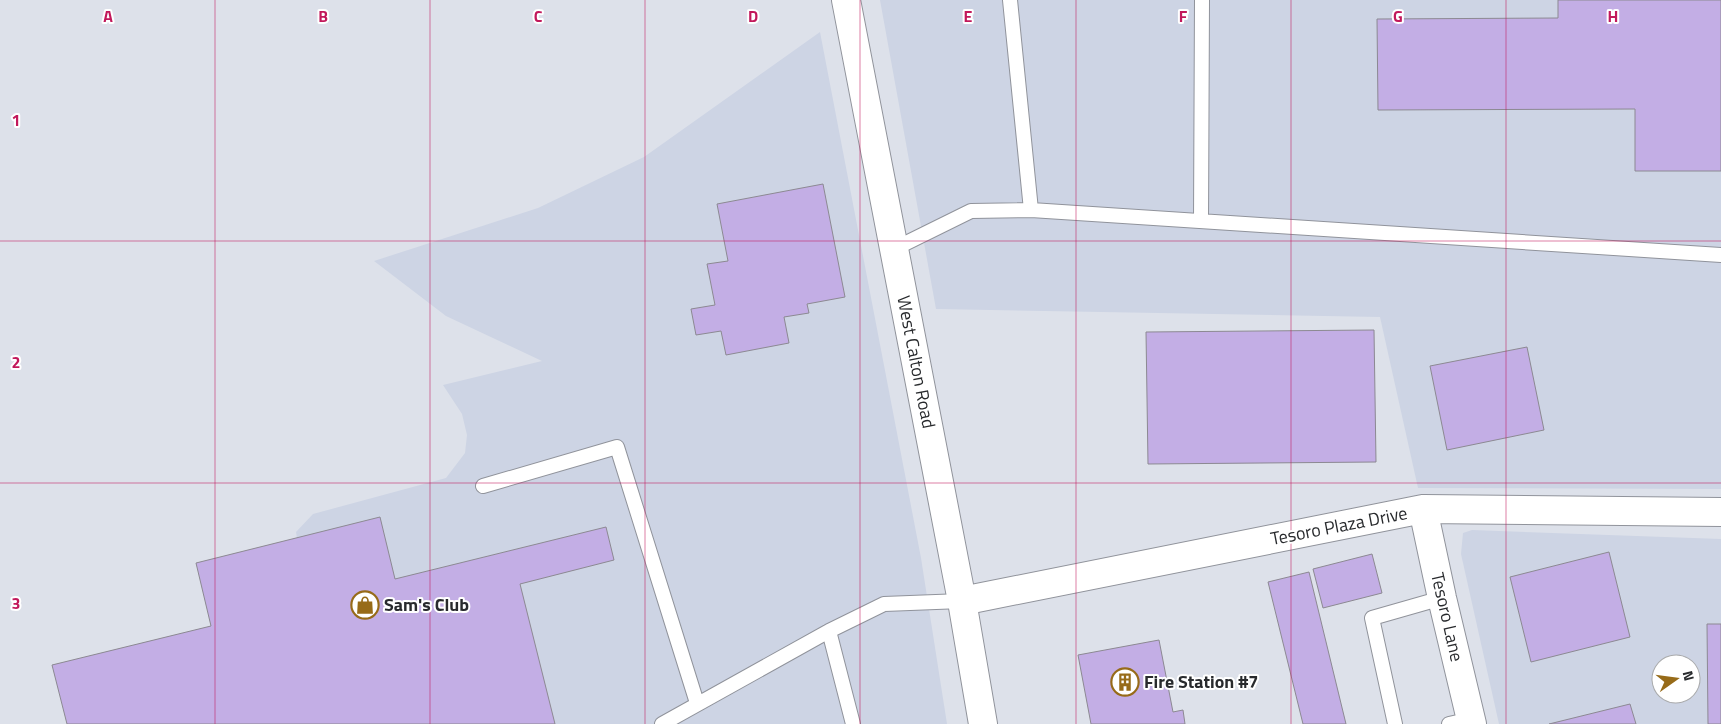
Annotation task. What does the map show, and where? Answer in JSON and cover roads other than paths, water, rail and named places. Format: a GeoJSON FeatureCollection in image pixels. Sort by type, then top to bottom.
{"type":"FeatureCollection","features":[{"type":"Feature","properties":{"kind":"street","name":"West Calton Road"},"geometry":{"type":"LineString","coordinates":[[846,0],[962,601],[983,724]]}},
{"type":"Feature","properties":{"kind":"street","name":"Tesoro Plaza Drive"},"geometry":{"type":"LineString","coordinates":[[962,601],[1423,509],[1721,512]]}},
{"type":"Feature","properties":{"kind":"street","name":"Tesoro Lane"},"geometry":{"type":"LineString","coordinates":[[1423,509],[1442,598],[1464,722]]}},
{"type":"Feature","properties":{"kind":"lane"},"geometry":{"type":"LineString","coordinates":[[1010,0],[1031,210]]}},
{"type":"Feature","properties":{"kind":"lane"},"geometry":{"type":"LineString","coordinates":[[1201,221],[1202,0]]}},
{"type":"Feature","properties":{"kind":"lane"},"geometry":{"type":"LineString","coordinates":[[894,250],[971,211],[1031,210],[1721,255]]}},
{"type":"Feature","properties":{"kind":"lane"},"geometry":{"type":"LineString","coordinates":[[483,486],[617,447],[697,704]]}},
{"type":"Feature","properties":{"kind":"lane"},"geometry":{"type":"LineString","coordinates":[[1395,724],[1372,618],[1442,598]]}},
{"type":"Feature","properties":{"kind":"lane"},"geometry":{"type":"LineString","coordinates":[[662,724],[829,631],[884,604],[962,601]]}},
{"type":"Feature","properties":{"kind":"lane"},"geometry":{"type":"LineString","coordinates":[[829,631],[853,724]]}},
{"type":"Feature","properties":{"kind":"place","name":"Sam's Club"},"geometry":{"type":"Point","coordinates":[365,605]}},
{"type":"Feature","properties":{"kind":"place","name":"Fire Station #7"},"geometry":{"type":"Point","coordinates":[1125,682]}}]}
